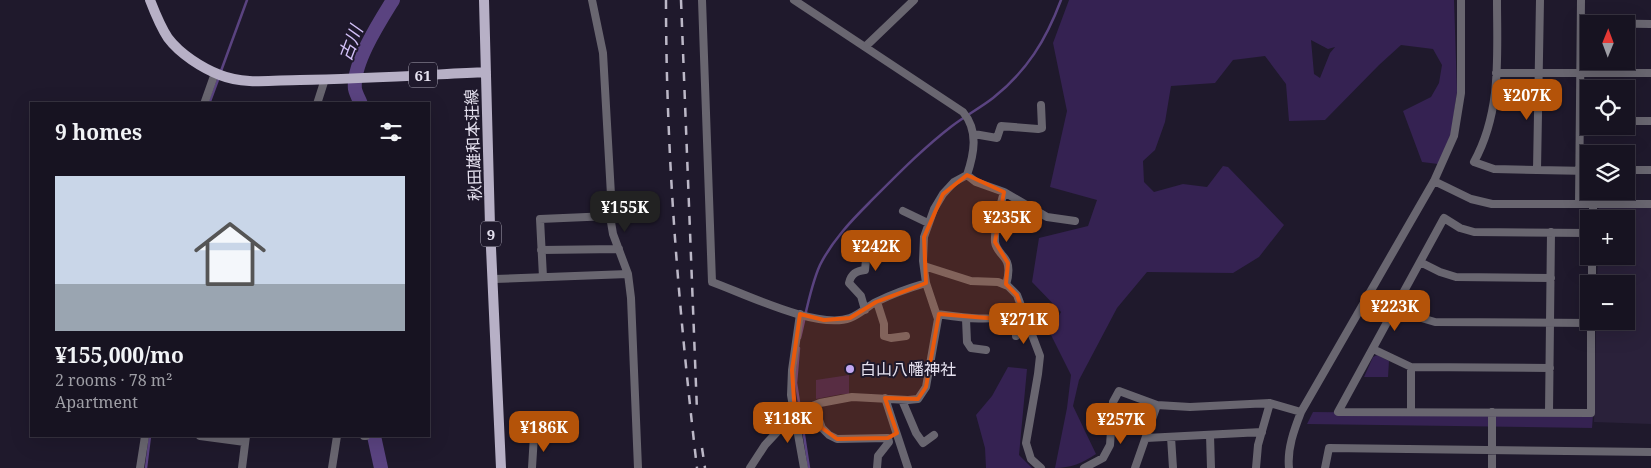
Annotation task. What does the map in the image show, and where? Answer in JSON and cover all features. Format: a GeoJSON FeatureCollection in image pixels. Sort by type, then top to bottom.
{"type":"FeatureCollection","features":[{"type":"Feature","properties":{"kind":"main road","name":"61"},"geometry":{"type":"LineString","coordinates":[[150,0],[169,38],[199,65],[236,80],[357,78],[486,72]]}},
{"type":"Feature","properties":{"kind":"main road","name":"秋田雄和本荘線"},"geometry":{"type":"LineString","coordinates":[[484,0],[490,216],[501,468]]}},
{"type":"Feature","properties":{"kind":"street"},"geometry":{"type":"LineString","coordinates":[[592,0],[603,53],[611,195],[610,216],[613,234],[628,274],[631,298],[638,468]]}},
{"type":"Feature","properties":{"kind":"street"},"geometry":{"type":"LineString","coordinates":[[702,0],[712,282],[803,316],[835,320],[850,318],[877,302],[926,283]]}},
{"type":"Feature","properties":{"kind":"street"},"geometry":{"type":"LineString","coordinates":[[750,468],[765,445],[796,414],[805,409],[852,397],[918,399],[926,387],[938,318],[926,283],[924,237],[928,223],[943,194],[954,182],[967,175],[974,134],[967,116],[934,92],[794,0]]}},
{"type":"Feature","properties":{"kind":"street"},"geometry":{"type":"LineString","coordinates":[[865,47],[914,0]]}},
{"type":"Feature","properties":{"kind":"street"},"geometry":{"type":"LineString","coordinates":[[1289,468],[1288,460],[1292,437],[1301,412],[1434,181],[1454,136],[1459,111],[1462,72],[1461,0]]}},
{"type":"Feature","properties":{"kind":"street"},"geometry":{"type":"LineString","coordinates":[[1497,0],[1496,73],[1492,118],[1482,148],[1474,162],[1494,169],[1579,171]]}},
{"type":"Feature","properties":{"kind":"street"},"geometry":{"type":"LineString","coordinates":[[1538,170],[1540,0]]}},
{"type":"Feature","properties":{"kind":"street"},"geometry":{"type":"LineString","coordinates":[[1581,0],[1581,15]]}},
{"type":"Feature","properties":{"kind":"street"},"geometry":{"type":"LineString","coordinates":[[1635,24],[1651,24]]}},
{"type":"Feature","properties":{"kind":"street"},"geometry":{"type":"LineString","coordinates":[[1580,72],[1580,80]]}},
{"type":"Feature","properties":{"kind":"street"},"geometry":{"type":"LineString","coordinates":[[1496,73],[1651,73]]}},
{"type":"Feature","properties":{"kind":"street"},"geometry":{"type":"LineString","coordinates":[[205,102],[218,74]]}},
{"type":"Feature","properties":{"kind":"street"},"geometry":{"type":"LineString","coordinates":[[318,102],[325,79]]}},
{"type":"Feature","properties":{"kind":"street"},"geometry":{"type":"LineString","coordinates":[[974,134],[997,138],[1001,126],[1042,128],[1041,105]]}},
{"type":"Feature","properties":{"kind":"street"},"geometry":{"type":"LineString","coordinates":[[1579,204],[1580,121]]}},
{"type":"Feature","properties":{"kind":"street"},"geometry":{"type":"LineString","coordinates":[[1635,122],[1651,122]]}},
{"type":"Feature","properties":{"kind":"street"},"geometry":{"type":"LineString","coordinates":[[1635,170],[1651,170]]}},
{"type":"Feature","properties":{"kind":"street"},"geometry":{"type":"LineString","coordinates":[[967,175],[976,182],[1004,192],[1047,216],[1075,221]]}},
{"type":"Feature","properties":{"kind":"street"},"geometry":{"type":"LineString","coordinates":[[1434,181],[1471,199],[1492,204],[1651,204]]}},
{"type":"Feature","properties":{"kind":"street"},"geometry":{"type":"LineString","coordinates":[[1004,192],[998,216],[995,242],[997,250],[1008,263],[1006,285]]}},
{"type":"Feature","properties":{"kind":"street"},"geometry":{"type":"LineString","coordinates":[[1593,204],[1593,210]]}},
{"type":"Feature","properties":{"kind":"street"},"geometry":{"type":"LineString","coordinates":[[903,211],[928,223]]}},
{"type":"Feature","properties":{"kind":"street"},"geometry":{"type":"LineString","coordinates":[[542,277],[540,219],[610,216]]}},
{"type":"Feature","properties":{"kind":"street"},"geometry":{"type":"LineString","coordinates":[[1580,232],[1474,232],[1460,228],[1444,218],[1338,412],[1591,413],[1591,330]]}},
{"type":"Feature","properties":{"kind":"street"},"geometry":{"type":"LineString","coordinates":[[1549,413],[1551,232]]}},
{"type":"Feature","properties":{"kind":"street"},"geometry":{"type":"LineString","coordinates":[[865,310],[861,296],[849,283],[851,276],[858,271],[865,270],[866,260],[874,247],[866,241]]}},
{"type":"Feature","properties":{"kind":"street"},"geometry":{"type":"LineString","coordinates":[[541,250],[619,249]]}},
{"type":"Feature","properties":{"kind":"street"},"geometry":{"type":"LineString","coordinates":[[1420,262],[1440,272],[1456,277],[1551,278]]}},
{"type":"Feature","properties":{"kind":"street"},"geometry":{"type":"LineString","coordinates":[[924,266],[971,282],[998,282],[1006,285],[1017,295],[1019,312],[1016,336]]}},
{"type":"Feature","properties":{"kind":"street"},"geometry":{"type":"LineString","coordinates":[[494,279],[628,274]]}},
{"type":"Feature","properties":{"kind":"street"},"geometry":{"type":"LineString","coordinates":[[1370,292],[1418,316],[1436,322],[1580,322]]}},
{"type":"Feature","properties":{"kind":"street"},"geometry":{"type":"LineString","coordinates":[[877,302],[884,324],[884,336],[891,338],[906,336]]}},
{"type":"Feature","properties":{"kind":"street"},"geometry":{"type":"LineString","coordinates":[[937,314],[966,318],[998,319],[1019,312]]}},
{"type":"Feature","properties":{"kind":"street"},"geometry":{"type":"LineString","coordinates":[[1019,312],[1040,356],[1026,443],[1030,459],[1041,468]]}},
{"type":"Feature","properties":{"kind":"street"},"geometry":{"type":"LineString","coordinates":[[803,316],[792,370],[791,395],[796,414],[804,468]]}},
{"type":"Feature","properties":{"kind":"street"},"geometry":{"type":"LineString","coordinates":[[966,318],[967,342],[971,348],[986,350]]}},
{"type":"Feature","properties":{"kind":"street"},"geometry":{"type":"LineString","coordinates":[[1373,348],[1411,367],[1550,368]]}},
{"type":"Feature","properties":{"kind":"street"},"geometry":{"type":"LineString","coordinates":[[1410,412],[1411,367]]}},
{"type":"Feature","properties":{"kind":"street"},"geometry":{"type":"LineString","coordinates":[[1084,468],[1103,458],[1110,445],[1113,402],[1119,391],[1157,405],[1190,407],[1270,403],[1301,412]]}},
{"type":"Feature","properties":{"kind":"street"},"geometry":{"type":"LineString","coordinates":[[885,398],[908,468]]}},
{"type":"Feature","properties":{"kind":"street"},"geometry":{"type":"LineString","coordinates":[[902,400],[911,424],[923,443],[934,435]]}},
{"type":"Feature","properties":{"kind":"street"},"geometry":{"type":"LineString","coordinates":[[1256,468],[1262,432],[1270,403]]}},
{"type":"Feature","properties":{"kind":"street"},"geometry":{"type":"LineString","coordinates":[[1135,468],[1157,405]]}},
{"type":"Feature","properties":{"kind":"street"},"geometry":{"type":"LineString","coordinates":[[814,406],[822,428],[829,435],[837,439],[888,438],[897,433]]}},
{"type":"Feature","properties":{"kind":"street"},"geometry":{"type":"LineString","coordinates":[[1492,412],[1492,468]]}},
{"type":"Feature","properties":{"kind":"street"},"geometry":{"type":"LineString","coordinates":[[1146,438],[1262,432]]}},
{"type":"Feature","properties":{"kind":"street"},"geometry":{"type":"LineString","coordinates":[[532,468],[534,435]]}},
{"type":"Feature","properties":{"kind":"street"},"geometry":{"type":"LineString","coordinates":[[1210,435],[1212,468]]}},
{"type":"Feature","properties":{"kind":"street"},"geometry":{"type":"LineString","coordinates":[[140,468],[145,437]]}},
{"type":"Feature","properties":{"kind":"street"},"geometry":{"type":"LineString","coordinates":[[215,437],[245,439],[242,468]]}},
{"type":"Feature","properties":{"kind":"street"},"geometry":{"type":"LineString","coordinates":[[332,468],[337,437]]}},
{"type":"Feature","properties":{"kind":"street"},"geometry":{"type":"LineString","coordinates":[[1171,437],[1173,468]]}},
{"type":"Feature","properties":{"kind":"street"},"geometry":{"type":"LineString","coordinates":[[877,468],[878,456],[889,442],[888,438]]}},
{"type":"Feature","properties":{"kind":"street"},"geometry":{"type":"LineString","coordinates":[[1325,468],[1329,448],[1651,452]]}},
{"type":"Feature","properties":{"kind":"highlighted area"},"geometry":{"type":"Polygon","coordinates":[[[967,175],[1004,192],[995,242],[1008,263],[1006,284],[1017,295],[1022,310],[999,319],[939,314],[926,387],[918,399],[885,398],[897,433],[888,438],[837,439],[822,428],[814,405],[795,415],[792,370],[800,314],[824,320],[850,318],[876,302],[926,283],[924,237],[943,194],[967,175]]]}},
{"type":"Feature","properties":{"kind":"shaded area"},"geometry":{"type":"Polygon","coordinates":[[[1069,0],[1454,0],[1457,92],[1451,134],[1438,164],[1422,162],[1403,111],[1431,97],[1439,83],[1442,65],[1433,49],[1401,45],[1325,120],[1289,121],[1286,84],[1265,56],[1233,60],[1215,83],[1171,86],[1165,122],[1155,150],[1143,161],[1144,182],[1154,192],[1183,184],[1207,187],[1223,166],[1228,167],[1284,225],[1259,257],[1233,273],[1147,272],[1117,308],[1079,380],[1073,406],[1096,454],[1076,464],[1055,468],[1067,408],[1071,375],[1050,333],[1061,312],[1032,282],[1039,238],[1088,226],[1097,200],[1050,187],[1067,111],[1053,43],[1069,0]],[[1311,40],[1314,74],[1320,78],[1330,53],[1335,47],[1328,49],[1311,40]]]}},
{"type":"Feature","properties":{"kind":"shaded area"},"geometry":{"type":"Polygon","coordinates":[[[1599,207],[1651,208],[1651,424],[1594,422],[1596,330],[1635,330],[1635,275],[1597,275],[1598,265],[1635,265],[1635,210],[1599,210],[1599,207]]]}},
{"type":"Feature","properties":{"kind":"shaded area"},"geometry":{"type":"Polygon","coordinates":[[[1377,355],[1389,361],[1388,377],[1364,377],[1373,357],[1377,355]]]}},
{"type":"Feature","properties":{"kind":"shaded area"},"geometry":{"type":"Polygon","coordinates":[[[1008,367],[1027,369],[1019,455],[1032,468],[986,468],[985,448],[976,415],[992,396],[1008,367]]]}},
{"type":"Feature","properties":{"kind":"shaded area"},"geometry":{"type":"Polygon","coordinates":[[[849,375],[849,394],[816,399],[816,380],[849,375]]]}},
{"type":"Feature","properties":{"kind":"shaded area"},"geometry":{"type":"Polygon","coordinates":[[[1313,412],[1593,415],[1592,428],[1307,424],[1313,412]]]}},
{"type":"Feature","properties":{"kind":"waterway"},"geometry":{"type":"LineString","coordinates":[[221,71],[247,0]]}},
{"type":"Feature","properties":{"kind":"waterway","name":"古川"},"geometry":{"type":"LineString","coordinates":[[360,102],[355,89],[355,79],[362,55],[393,0]]}},
{"type":"Feature","properties":{"kind":"waterway"},"geometry":{"type":"LineString","coordinates":[[800,338],[817,273],[825,256],[836,240],[862,210],[920,153],[952,126],[993,98],[1016,77],[1026,66],[1042,41],[1061,0]]}},
{"type":"Feature","properties":{"kind":"waterway"},"geometry":{"type":"LineString","coordinates":[[210,102],[219,77]]}},
{"type":"Feature","properties":{"kind":"waterway"},"geometry":{"type":"LineString","coordinates":[[799,348],[796,383],[809,468]]}},
{"type":"Feature","properties":{"kind":"waterway"},"geometry":{"type":"LineString","coordinates":[[146,468],[150,437]]}},
{"type":"Feature","properties":{"kind":"waterway","name":"古川"},"geometry":{"type":"LineString","coordinates":[[374,437],[381,468]]}},
{"type":"Feature","properties":{"kind":"railway"},"geometry":{"type":"LineString","coordinates":[[666,0],[671,176],[679,293],[697,468]]}},
{"type":"Feature","properties":{"kind":"railway"},"geometry":{"type":"LineString","coordinates":[[681,0],[697,411]]}},
{"type":"Feature","properties":{"kind":"railway"},"geometry":{"type":"LineString","coordinates":[[702,448],[705,468]]}},
{"type":"Feature","properties":{"kind":"place","name":"白山八幡神社"},"geometry":{"type":"Point","coordinates":[850,369]}}]}
